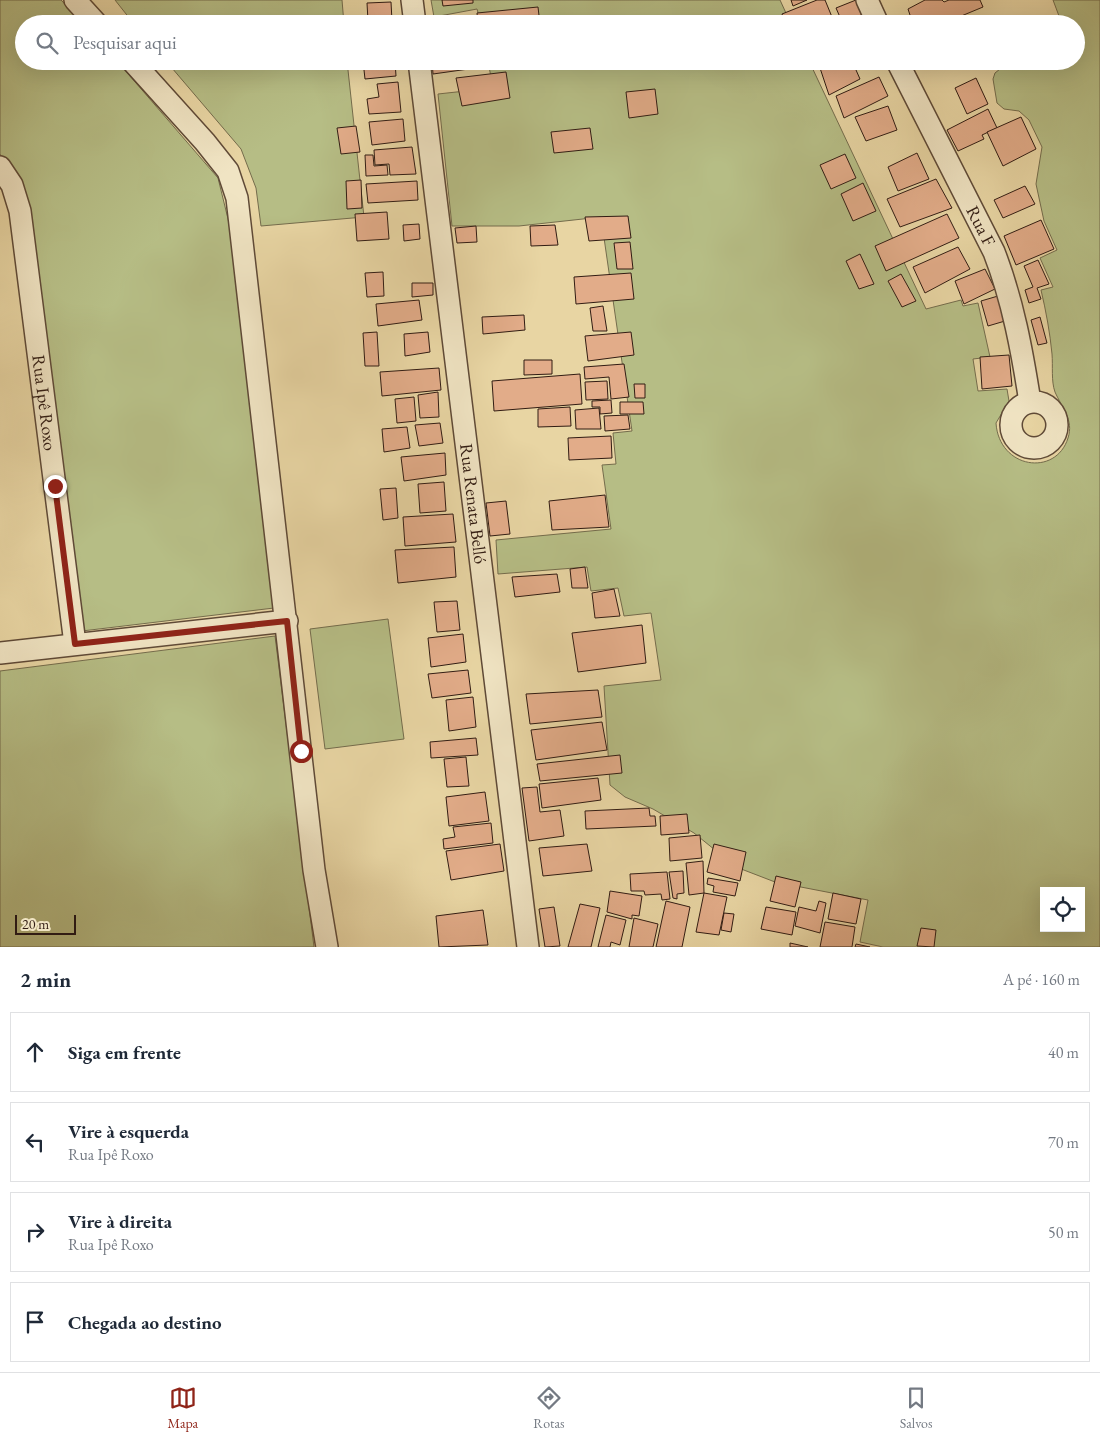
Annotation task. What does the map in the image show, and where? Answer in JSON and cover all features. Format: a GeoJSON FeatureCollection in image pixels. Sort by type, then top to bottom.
{"type":"FeatureCollection","features":[{"type":"Feature","properties":{"kind":"street"},"geometry":{"type":"LineString","coordinates":[[75,0],[89,15]]}},
{"type":"Feature","properties":{"kind":"street"},"geometry":{"type":"LineString","coordinates":[[412,0],[414,15]]}},
{"type":"Feature","properties":{"kind":"street"},"geometry":{"type":"LineString","coordinates":[[867,0],[874,15]]}},
{"type":"Feature","properties":{"kind":"street"},"geometry":{"type":"LineString","coordinates":[[140,70],[206,142],[228,171],[234,183],[254,335],[314,870],[326,947]]}},
{"type":"Feature","properties":{"kind":"street","name":"Rua Renata Belló"},"geometry":{"type":"LineString","coordinates":[[421,70],[528,947]]}},
{"type":"Feature","properties":{"kind":"street","name":"Rua F"},"geometry":{"type":"LineString","coordinates":[[901,70],[997,260],[1016,320],[1030,402]]}},
{"type":"Feature","properties":{"kind":"street","name":"Rua Ipê Roxo"},"geometry":{"type":"LineString","coordinates":[[0,167],[12,185],[20,211],[75,644]]}},
{"type":"Feature","properties":{"kind":"street"},"geometry":{"type":"LineString","coordinates":[[0,653],[287,621]]}},
{"type":"Feature","properties":{"kind":"green space"},"geometry":{"type":"Polygon","coordinates":[[[0,0],[61,0],[75,15],[15,15],[15,70],[125,70],[218,178],[229,223],[274,608],[82,631],[7,163],[0,154],[0,0]]]}},
{"type":"Feature","properties":{"kind":"green space"},"geometry":{"type":"Polygon","coordinates":[[[115,0],[342,0],[343,15],[127,15],[115,0]]]}},
{"type":"Feature","properties":{"kind":"green space"},"geometry":{"type":"Polygon","coordinates":[[[431,0],[780,0],[787,15],[479,15],[477,9],[445,15],[434,15],[431,0]]]}},
{"type":"Feature","properties":{"kind":"green space"},"geometry":{"type":"Polygon","coordinates":[[[1053,0],[1100,0],[1100,947],[883,947],[860,942],[868,900],[775,882],[736,867],[694,833],[653,809],[625,797],[610,785],[604,686],[661,680],[651,613],[624,616],[618,588],[591,591],[587,567],[498,574],[496,540],[611,529],[602,465],[616,464],[613,433],[632,431],[601,217],[519,226],[452,226],[438,94],[493,88],[490,70],[813,70],[926,309],[961,300],[963,306],[978,303],[990,357],[973,359],[978,391],[1007,389],[1009,401],[996,423],[999,438],[1007,450],[1017,458],[1041,463],[1052,459],[1062,450],[1069,432],[1068,420],[1054,388],[1050,338],[1041,290],[1053,287],[1040,258],[1057,250],[1044,221],[1036,184],[1042,147],[1029,120],[1019,111],[1004,109],[997,103],[993,79],[995,73],[999,70],[1085,70],[1085,15],[1059,15],[1053,0]]]}},
{"type":"Feature","properties":{"kind":"green space"},"geometry":{"type":"Polygon","coordinates":[[[174,70],[348,70],[364,217],[261,226],[256,188],[241,149],[174,70]]]}},
{"type":"Feature","properties":{"kind":"green space"},"geometry":{"type":"Polygon","coordinates":[[[388,619],[404,739],[325,749],[310,629],[388,619]]]}},
{"type":"Feature","properties":{"kind":"green space"},"geometry":{"type":"Polygon","coordinates":[[[275,636],[314,947],[0,947],[0,671],[275,636]]]}},
{"type":"Feature","properties":{"kind":"building"},"geometry":{"type":"Polygon","coordinates":[[[442,0],[473,0],[473,3],[443,6],[442,0]]]}},
{"type":"Feature","properties":{"kind":"building"},"geometry":{"type":"Polygon","coordinates":[[[791,0],[807,0],[793,6],[791,0]]]}},
{"type":"Feature","properties":{"kind":"building"},"geometry":{"type":"Polygon","coordinates":[[[817,0],[825,0],[831,15],[782,15],[817,0]]]}},
{"type":"Feature","properties":{"kind":"building"},"geometry":{"type":"Polygon","coordinates":[[[856,0],[863,14],[839,15],[836,8],[856,0]]]}},
{"type":"Feature","properties":{"kind":"building"},"geometry":{"type":"Polygon","coordinates":[[[925,0],[942,0],[944,2],[949,0],[980,0],[983,7],[964,15],[910,15],[908,9],[925,0]]]}},
{"type":"Feature","properties":{"kind":"building"},"geometry":{"type":"Polygon","coordinates":[[[391,2],[392,15],[368,15],[367,3],[391,2]]]}},
{"type":"Feature","properties":{"kind":"building"},"geometry":{"type":"Polygon","coordinates":[[[538,7],[539,15],[477,15],[477,13],[538,7]]]}},
{"type":"Feature","properties":{"kind":"building"},"geometry":{"type":"Polygon","coordinates":[[[364,70],[396,70],[396,76],[365,79],[364,70]]]}},
{"type":"Feature","properties":{"kind":"building"},"geometry":{"type":"Polygon","coordinates":[[[433,70],[462,70],[433,74],[433,70]]]}},
{"type":"Feature","properties":{"kind":"building"},"geometry":{"type":"Polygon","coordinates":[[[821,70],[856,70],[860,79],[829,95],[821,70]]]}},
{"type":"Feature","properties":{"kind":"building"},"geometry":{"type":"Polygon","coordinates":[[[506,72],[510,98],[462,106],[456,78],[506,72]]]}},
{"type":"Feature","properties":{"kind":"building"},"geometry":{"type":"Polygon","coordinates":[[[879,77],[888,96],[844,118],[836,96],[879,77]]]}},
{"type":"Feature","properties":{"kind":"building"},"geometry":{"type":"Polygon","coordinates":[[[976,78],[988,104],[967,114],[955,88],[976,78]]]}},
{"type":"Feature","properties":{"kind":"building"},"geometry":{"type":"Polygon","coordinates":[[[398,82],[401,112],[369,114],[367,99],[379,97],[377,84],[398,82]]]}},
{"type":"Feature","properties":{"kind":"building"},"geometry":{"type":"Polygon","coordinates":[[[655,89],[658,114],[629,118],[626,92],[655,89]]]}},
{"type":"Feature","properties":{"kind":"building"},"geometry":{"type":"Polygon","coordinates":[[[888,106],[897,130],[866,141],[855,117],[888,106]]]}},
{"type":"Feature","properties":{"kind":"building"},"geometry":{"type":"Polygon","coordinates":[[[988,109],[997,128],[982,135],[984,139],[958,151],[947,130],[988,109]]]}},
{"type":"Feature","properties":{"kind":"building"},"geometry":{"type":"Polygon","coordinates":[[[1021,117],[1036,149],[1003,166],[987,132],[1021,117]]]}},
{"type":"Feature","properties":{"kind":"building"},"geometry":{"type":"Polygon","coordinates":[[[403,119],[405,141],[372,145],[369,122],[403,119]]]}},
{"type":"Feature","properties":{"kind":"building"},"geometry":{"type":"Polygon","coordinates":[[[356,126],[360,152],[341,154],[337,128],[356,126]]]}},
{"type":"Feature","properties":{"kind":"building"},"geometry":{"type":"Polygon","coordinates":[[[590,128],[593,149],[554,153],[551,132],[590,128]]]}},
{"type":"Feature","properties":{"kind":"building"},"geometry":{"type":"Polygon","coordinates":[[[412,147],[416,174],[390,175],[389,164],[375,165],[374,150],[412,147]]]}},
{"type":"Feature","properties":{"kind":"building"},"geometry":{"type":"Polygon","coordinates":[[[917,153],[929,179],[898,191],[888,167],[917,153]]]}},
{"type":"Feature","properties":{"kind":"building"},"geometry":{"type":"Polygon","coordinates":[[[845,154],[856,178],[831,189],[820,165],[845,154]]]}},
{"type":"Feature","properties":{"kind":"building"},"geometry":{"type":"Polygon","coordinates":[[[365,155],[373,155],[374,166],[387,165],[388,175],[366,176],[365,155]]]}},
{"type":"Feature","properties":{"kind":"building"},"geometry":{"type":"Polygon","coordinates":[[[936,179],[952,208],[900,227],[887,199],[936,179]]]}},
{"type":"Feature","properties":{"kind":"building"},"geometry":{"type":"Polygon","coordinates":[[[361,180],[362,208],[347,209],[346,181],[361,180]]]}},
{"type":"Feature","properties":{"kind":"building"},"geometry":{"type":"Polygon","coordinates":[[[417,181],[418,200],[368,203],[366,184],[417,181]]]}},
{"type":"Feature","properties":{"kind":"building"},"geometry":{"type":"Polygon","coordinates":[[[863,183],[876,211],[853,221],[841,194],[863,183]]]}},
{"type":"Feature","properties":{"kind":"building"},"geometry":{"type":"Polygon","coordinates":[[[1025,186],[1035,204],[1003,218],[994,200],[1025,186]]]}},
{"type":"Feature","properties":{"kind":"building"},"geometry":{"type":"Polygon","coordinates":[[[387,212],[389,239],[357,241],[355,214],[387,212]]]}},
{"type":"Feature","properties":{"kind":"building"},"geometry":{"type":"Polygon","coordinates":[[[947,214],[959,238],[886,271],[875,246],[947,214]]]}},
{"type":"Feature","properties":{"kind":"building"},"geometry":{"type":"Polygon","coordinates":[[[628,216],[631,238],[589,241],[585,217],[628,216]]]}},
{"type":"Feature","properties":{"kind":"building"},"geometry":{"type":"Polygon","coordinates":[[[1041,220],[1054,249],[1016,265],[1004,236],[1041,220]]]}},
{"type":"Feature","properties":{"kind":"building"},"geometry":{"type":"Polygon","coordinates":[[[419,224],[420,239],[404,241],[403,225],[419,224]]]}},
{"type":"Feature","properties":{"kind":"building"},"geometry":{"type":"Polygon","coordinates":[[[555,225],[558,245],[531,246],[530,226],[555,225]]]}},
{"type":"Feature","properties":{"kind":"building"},"geometry":{"type":"Polygon","coordinates":[[[476,226],[477,242],[457,243],[455,228],[476,226]]]}},
{"type":"Feature","properties":{"kind":"building"},"geometry":{"type":"Polygon","coordinates":[[[630,242],[633,269],[617,269],[614,243],[630,242]]]}},
{"type":"Feature","properties":{"kind":"building"},"geometry":{"type":"Polygon","coordinates":[[[958,247],[970,269],[925,293],[913,267],[958,247]]]}},
{"type":"Feature","properties":{"kind":"building"},"geometry":{"type":"Polygon","coordinates":[[[860,254],[874,284],[859,289],[846,261],[860,254]]]}},
{"type":"Feature","properties":{"kind":"building"},"geometry":{"type":"Polygon","coordinates":[[[1038,260],[1049,284],[1037,288],[1041,299],[1029,303],[1025,290],[1033,287],[1024,266],[1038,260]]]}},
{"type":"Feature","properties":{"kind":"building"},"geometry":{"type":"Polygon","coordinates":[[[985,269],[995,289],[964,304],[955,281],[985,269]]]}},
{"type":"Feature","properties":{"kind":"building"},"geometry":{"type":"Polygon","coordinates":[[[383,272],[384,296],[367,297],[365,273],[383,272]]]}},
{"type":"Feature","properties":{"kind":"building"},"geometry":{"type":"Polygon","coordinates":[[[631,273],[634,299],[576,304],[574,277],[631,273]]]}},
{"type":"Feature","properties":{"kind":"building"},"geometry":{"type":"Polygon","coordinates":[[[901,274],[916,301],[902,307],[888,281],[901,274]]]}},
{"type":"Feature","properties":{"kind":"building"},"geometry":{"type":"Polygon","coordinates":[[[412,283],[433,283],[433,295],[412,297],[412,283]]]}},
{"type":"Feature","properties":{"kind":"building"},"geometry":{"type":"Polygon","coordinates":[[[998,296],[1005,321],[988,326],[981,301],[998,296]]]}},
{"type":"Feature","properties":{"kind":"building"},"geometry":{"type":"Polygon","coordinates":[[[419,300],[422,320],[378,326],[376,304],[419,300]]]}},
{"type":"Feature","properties":{"kind":"building"},"geometry":{"type":"Polygon","coordinates":[[[603,306],[607,331],[593,331],[590,308],[603,306]]]}},
{"type":"Feature","properties":{"kind":"building"},"geometry":{"type":"Polygon","coordinates":[[[524,315],[525,330],[483,334],[482,317],[524,315]]]}},
{"type":"Feature","properties":{"kind":"building"},"geometry":{"type":"Polygon","coordinates":[[[1040,317],[1047,343],[1038,345],[1031,320],[1040,317]]]}},
{"type":"Feature","properties":{"kind":"building"},"geometry":{"type":"Polygon","coordinates":[[[377,332],[379,366],[365,366],[363,333],[377,332]]]}},
{"type":"Feature","properties":{"kind":"building"},"geometry":{"type":"Polygon","coordinates":[[[428,332],[430,352],[405,356],[404,334],[428,332]]]}},
{"type":"Feature","properties":{"kind":"building"},"geometry":{"type":"Polygon","coordinates":[[[631,332],[634,355],[588,361],[585,336],[631,332]]]}},
{"type":"Feature","properties":{"kind":"building"},"geometry":{"type":"Polygon","coordinates":[[[1009,355],[1012,386],[982,389],[980,357],[1009,355]]]}},
{"type":"Feature","properties":{"kind":"building"},"geometry":{"type":"Polygon","coordinates":[[[524,360],[552,360],[552,374],[524,375],[524,360]]]}},
{"type":"Feature","properties":{"kind":"building"},"geometry":{"type":"Polygon","coordinates":[[[624,364],[629,397],[611,399],[609,377],[585,379],[584,367],[624,364]]]}},
{"type":"Feature","properties":{"kind":"building"},"geometry":{"type":"Polygon","coordinates":[[[439,368],[441,390],[382,396],[380,372],[439,368]]]}},
{"type":"Feature","properties":{"kind":"building"},"geometry":{"type":"Polygon","coordinates":[[[580,374],[582,404],[494,411],[492,381],[580,374]]]}},
{"type":"Feature","properties":{"kind":"building"},"geometry":{"type":"Polygon","coordinates":[[[607,381],[608,399],[586,400],[585,382],[607,381]]]}},
{"type":"Feature","properties":{"kind":"building"},"geometry":{"type":"Polygon","coordinates":[[[634,384],[645,384],[645,398],[635,398],[634,384]]]}},
{"type":"Feature","properties":{"kind":"building"},"geometry":{"type":"Polygon","coordinates":[[[438,392],[439,417],[420,418],[418,395],[438,392]]]}},
{"type":"Feature","properties":{"kind":"building"},"geometry":{"type":"Polygon","coordinates":[[[414,397],[416,421],[397,423],[395,399],[414,397]]]}},
{"type":"Feature","properties":{"kind":"building"},"geometry":{"type":"Polygon","coordinates":[[[611,400],[612,413],[600,414],[600,407],[592,407],[592,401],[611,400]]]}},
{"type":"Feature","properties":{"kind":"building"},"geometry":{"type":"Polygon","coordinates":[[[620,402],[643,402],[644,414],[620,414],[620,402]]]}},
{"type":"Feature","properties":{"kind":"building"},"geometry":{"type":"Polygon","coordinates":[[[570,407],[571,426],[538,427],[538,409],[570,407]]]}},
{"type":"Feature","properties":{"kind":"building"},"geometry":{"type":"Polygon","coordinates":[[[599,408],[601,429],[576,429],[575,410],[599,408]]]}},
{"type":"Feature","properties":{"kind":"building"},"geometry":{"type":"Polygon","coordinates":[[[628,415],[630,429],[605,431],[604,416],[628,415]]]}},
{"type":"Feature","properties":{"kind":"building"},"geometry":{"type":"Polygon","coordinates":[[[440,423],[443,443],[419,446],[415,425],[440,423]]]}},
{"type":"Feature","properties":{"kind":"building"},"geometry":{"type":"Polygon","coordinates":[[[407,427],[410,448],[384,452],[382,429],[407,427]]]}},
{"type":"Feature","properties":{"kind":"building"},"geometry":{"type":"Polygon","coordinates":[[[611,436],[612,458],[569,460],[568,438],[611,436]]]}},
{"type":"Feature","properties":{"kind":"building"},"geometry":{"type":"Polygon","coordinates":[[[445,453],[446,475],[404,481],[401,457],[445,453]]]}},
{"type":"Feature","properties":{"kind":"building"},"geometry":{"type":"Polygon","coordinates":[[[444,482],[446,511],[420,513],[418,484],[444,482]]]}},
{"type":"Feature","properties":{"kind":"building"},"geometry":{"type":"Polygon","coordinates":[[[396,488],[398,518],[383,520],[380,489],[396,488]]]}},
{"type":"Feature","properties":{"kind":"building"},"geometry":{"type":"Polygon","coordinates":[[[605,495],[609,527],[552,530],[549,501],[605,495]]]}},
{"type":"Feature","properties":{"kind":"building"},"geometry":{"type":"Polygon","coordinates":[[[506,501],[510,534],[490,536],[486,503],[506,501]]]}},
{"type":"Feature","properties":{"kind":"building"},"geometry":{"type":"Polygon","coordinates":[[[453,514],[456,542],[405,546],[403,517],[453,514]]]}},
{"type":"Feature","properties":{"kind":"building"},"geometry":{"type":"Polygon","coordinates":[[[454,547],[456,577],[398,583],[395,550],[454,547]]]}},
{"type":"Feature","properties":{"kind":"building"},"geometry":{"type":"Polygon","coordinates":[[[585,567],[588,588],[572,588],[570,569],[585,567]]]}},
{"type":"Feature","properties":{"kind":"building"},"geometry":{"type":"Polygon","coordinates":[[[557,574],[560,592],[515,597],[512,577],[557,574]]]}},
{"type":"Feature","properties":{"kind":"building"},"geometry":{"type":"Polygon","coordinates":[[[614,589],[620,616],[595,618],[592,593],[614,589]]]}},
{"type":"Feature","properties":{"kind":"building"},"geometry":{"type":"Polygon","coordinates":[[[457,601],[460,630],[437,632],[434,602],[457,601]]]}},
{"type":"Feature","properties":{"kind":"building"},"geometry":{"type":"Polygon","coordinates":[[[642,625],[646,663],[578,672],[572,633],[642,625]]]}},
{"type":"Feature","properties":{"kind":"building"},"geometry":{"type":"Polygon","coordinates":[[[463,634],[466,662],[431,667],[428,638],[463,634]]]}},
{"type":"Feature","properties":{"kind":"building"},"geometry":{"type":"Polygon","coordinates":[[[468,670],[471,693],[432,698],[428,674],[468,670]]]}},
{"type":"Feature","properties":{"kind":"building"},"geometry":{"type":"Polygon","coordinates":[[[598,690],[602,717],[530,724],[526,694],[598,690]]]}},
{"type":"Feature","properties":{"kind":"building"},"geometry":{"type":"Polygon","coordinates":[[[473,697],[476,727],[449,731],[446,700],[473,697]]]}},
{"type":"Feature","properties":{"kind":"building"},"geometry":{"type":"Polygon","coordinates":[[[602,722],[607,750],[536,760],[531,730],[602,722]]]}},
{"type":"Feature","properties":{"kind":"building"},"geometry":{"type":"Polygon","coordinates":[[[476,738],[478,755],[431,758],[430,742],[476,738]]]}},
{"type":"Feature","properties":{"kind":"building"},"geometry":{"type":"Polygon","coordinates":[[[620,755],[622,773],[540,781],[537,764],[620,755]]]}},
{"type":"Feature","properties":{"kind":"building"},"geometry":{"type":"Polygon","coordinates":[[[466,757],[469,786],[447,787],[444,759],[466,757]]]}},
{"type":"Feature","properties":{"kind":"building"},"geometry":{"type":"Polygon","coordinates":[[[598,778],[601,800],[542,808],[539,784],[598,778]]]}},
{"type":"Feature","properties":{"kind":"building"},"geometry":{"type":"Polygon","coordinates":[[[537,787],[540,812],[560,810],[564,836],[529,841],[522,788],[537,787]]]}},
{"type":"Feature","properties":{"kind":"building"},"geometry":{"type":"Polygon","coordinates":[[[485,792],[489,821],[449,826],[446,797],[485,792]]]}},
{"type":"Feature","properties":{"kind":"building"},"geometry":{"type":"Polygon","coordinates":[[[649,808],[650,816],[655,816],[656,826],[586,829],[585,811],[649,808]]]}},
{"type":"Feature","properties":{"kind":"building"},"geometry":{"type":"Polygon","coordinates":[[[687,814],[689,833],[661,835],[660,816],[687,814]]]}},
{"type":"Feature","properties":{"kind":"building"},"geometry":{"type":"Polygon","coordinates":[[[491,823],[493,843],[444,849],[443,839],[455,837],[453,827],[491,823]]]}},
{"type":"Feature","properties":{"kind":"building"},"geometry":{"type":"Polygon","coordinates":[[[700,835],[702,858],[670,861],[669,838],[700,835]]]}},
{"type":"Feature","properties":{"kind":"building"},"geometry":{"type":"Polygon","coordinates":[[[500,844],[504,871],[451,880],[446,851],[500,844]]]}},
{"type":"Feature","properties":{"kind":"building"},"geometry":{"type":"Polygon","coordinates":[[[587,844],[592,871],[543,876],[539,848],[587,844]]]}},
{"type":"Feature","properties":{"kind":"building"},"geometry":{"type":"Polygon","coordinates":[[[714,844],[746,852],[740,881],[707,872],[714,844]]]}},
{"type":"Feature","properties":{"kind":"building"},"geometry":{"type":"Polygon","coordinates":[[[703,861],[704,893],[689,895],[686,863],[703,861]]]}},
{"type":"Feature","properties":{"kind":"building"},"geometry":{"type":"Polygon","coordinates":[[[683,871],[684,893],[677,894],[677,899],[673,898],[669,872],[683,871]]]}},
{"type":"Feature","properties":{"kind":"building"},"geometry":{"type":"Polygon","coordinates":[[[667,872],[670,899],[662,900],[661,894],[645,895],[644,891],[631,891],[630,874],[667,872]]]}},
{"type":"Feature","properties":{"kind":"building"},"geometry":{"type":"Polygon","coordinates":[[[776,876],[801,882],[795,907],[770,901],[776,876]]]}},
{"type":"Feature","properties":{"kind":"building"},"geometry":{"type":"Polygon","coordinates":[[[708,878],[738,883],[735,896],[713,892],[714,886],[707,884],[708,878]]]}},
{"type":"Feature","properties":{"kind":"building"},"geometry":{"type":"Polygon","coordinates":[[[610,891],[642,896],[639,916],[632,915],[632,919],[607,912],[610,891]]]}},
{"type":"Feature","properties":{"kind":"building"},"geometry":{"type":"Polygon","coordinates":[[[704,893],[727,897],[719,935],[696,932],[704,893]]]}},
{"type":"Feature","properties":{"kind":"building"},"geometry":{"type":"Polygon","coordinates":[[[833,893],[861,899],[856,924],[828,919],[833,893]]]}},
{"type":"Feature","properties":{"kind":"building"},"geometry":{"type":"Polygon","coordinates":[[[666,901],[690,907],[682,947],[656,947],[666,901]]]}},
{"type":"Feature","properties":{"kind":"building"},"geometry":{"type":"Polygon","coordinates":[[[819,901],[826,903],[820,933],[795,926],[799,907],[816,911],[819,901]]]}},
{"type":"Feature","properties":{"kind":"building"},"geometry":{"type":"Polygon","coordinates":[[[580,904],[600,908],[591,947],[568,947],[580,904]]]}},
{"type":"Feature","properties":{"kind":"building"},"geometry":{"type":"Polygon","coordinates":[[[554,907],[560,946],[545,947],[539,909],[554,907]]]}},
{"type":"Feature","properties":{"kind":"building"},"geometry":{"type":"Polygon","coordinates":[[[766,907],[796,912],[792,935],[761,929],[766,907]]]}},
{"type":"Feature","properties":{"kind":"building"},"geometry":{"type":"Polygon","coordinates":[[[483,910],[488,945],[439,947],[436,916],[483,910]]]}},
{"type":"Feature","properties":{"kind":"building"},"geometry":{"type":"Polygon","coordinates":[[[724,913],[734,914],[731,932],[721,930],[724,913]]]}},
{"type":"Feature","properties":{"kind":"building"},"geometry":{"type":"Polygon","coordinates":[[[606,915],[626,920],[620,945],[611,942],[610,947],[598,947],[606,915]]]}},
{"type":"Feature","properties":{"kind":"building"},"geometry":{"type":"Polygon","coordinates":[[[634,918],[658,924],[653,947],[629,947],[634,918]]]}},
{"type":"Feature","properties":{"kind":"building"},"geometry":{"type":"Polygon","coordinates":[[[825,922],[855,927],[852,947],[820,947],[825,922]]]}},
{"type":"Feature","properties":{"kind":"building"},"geometry":{"type":"Polygon","coordinates":[[[921,928],[936,930],[934,947],[917,946],[921,928]]]}},
{"type":"Feature","properties":{"kind":"building"},"geometry":{"type":"Polygon","coordinates":[[[790,943],[808,947],[790,947],[790,943]]]}},
{"type":"Feature","properties":{"kind":"building"},"geometry":{"type":"Polygon","coordinates":[[[856,944],[870,947],[855,947],[856,944]]]}},
{"type":"Feature","properties":{"kind":"route"},"geometry":{"type":"LineString","coordinates":[[55,486],[75,644],[287,621],[301,751]]}}]}
